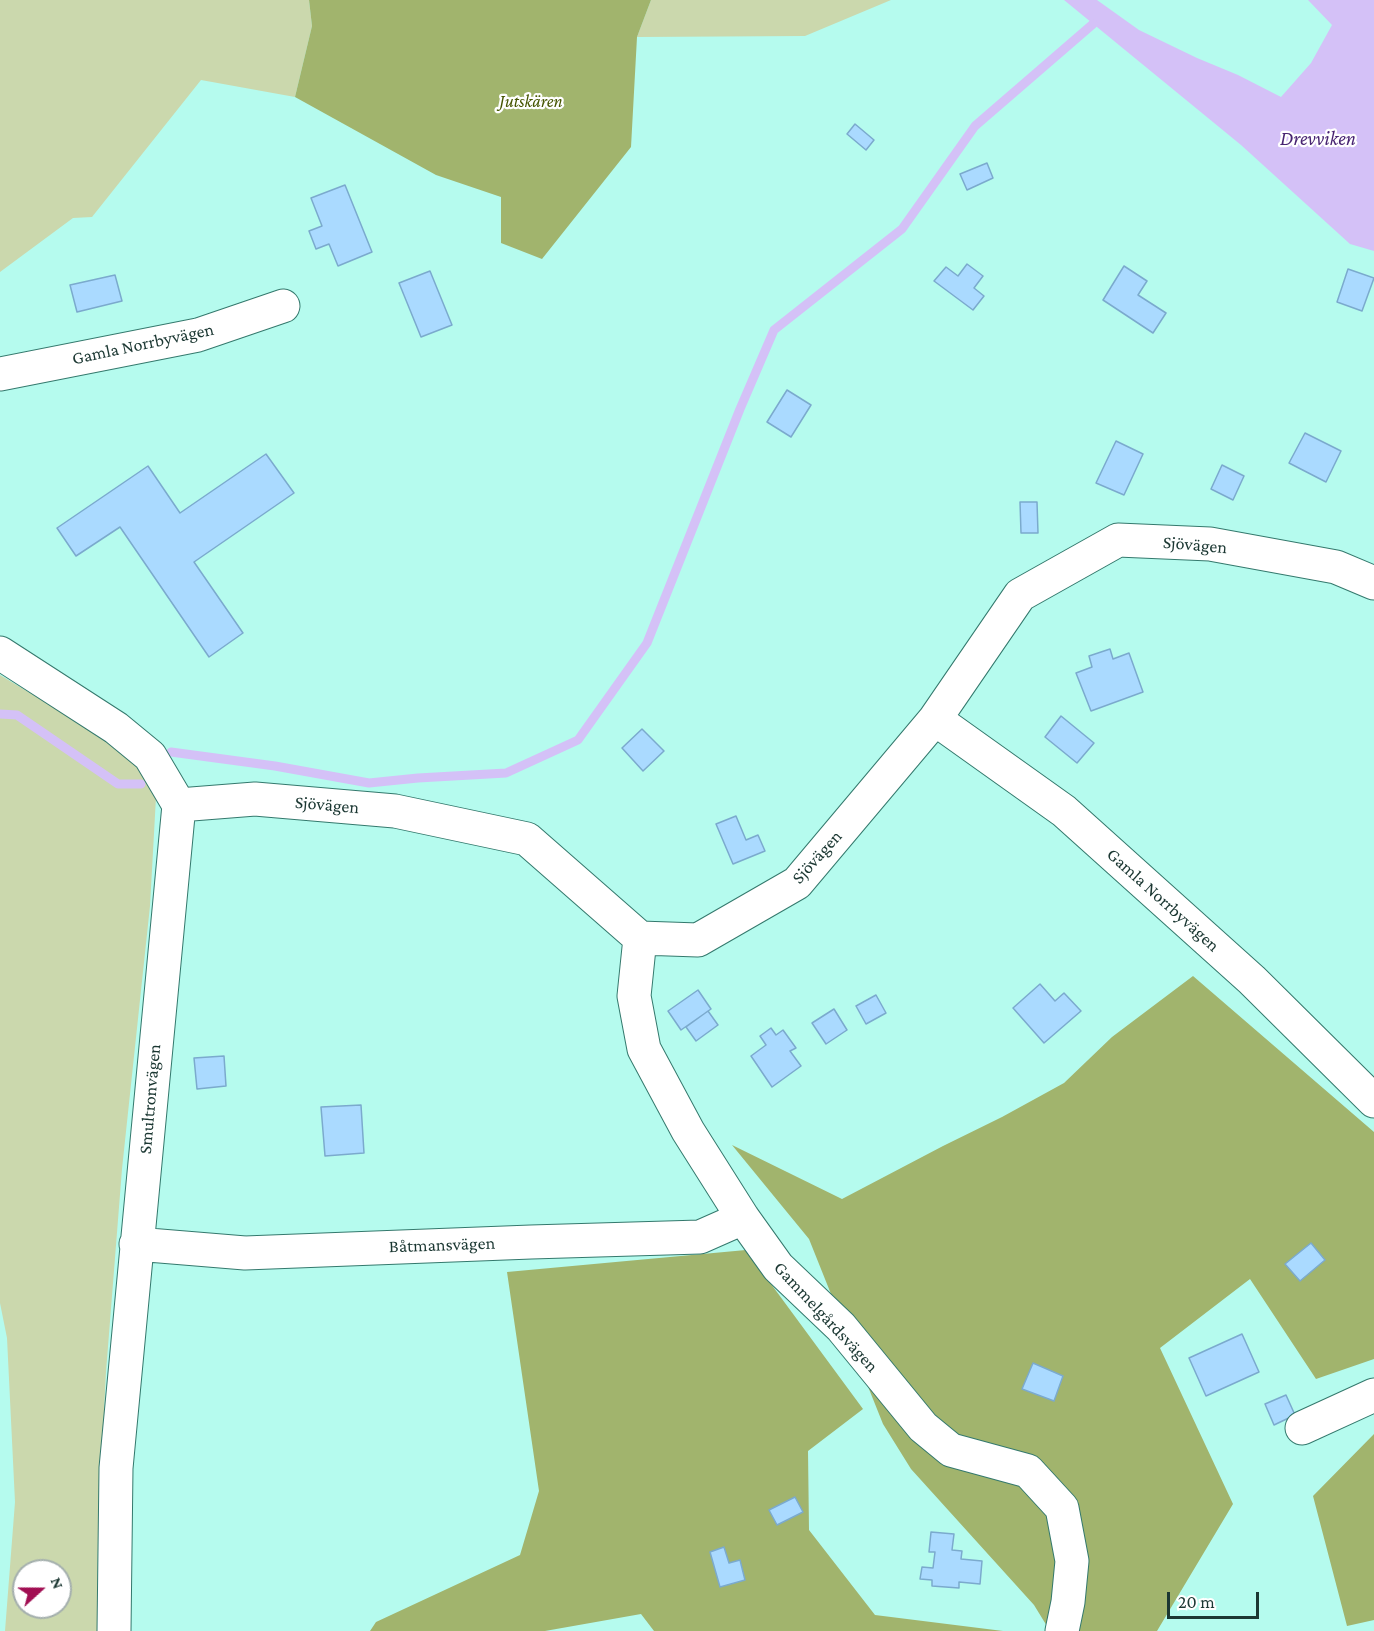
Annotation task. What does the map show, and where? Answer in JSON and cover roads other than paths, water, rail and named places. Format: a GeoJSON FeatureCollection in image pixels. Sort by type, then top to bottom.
{"type":"FeatureCollection","features":[{"type":"Feature","properties":{"kind":"street","name":"Gamla Norrbyvägen"},"geometry":{"type":"LineString","coordinates":[[0,374],[198,335],[284,306]]}},
{"type":"Feature","properties":{"kind":"street","name":"Sjövägen"},"geometry":{"type":"LineString","coordinates":[[179,805],[255,800],[395,811],[527,839],[640,938],[699,940],[797,883],[935,719],[1020,595],[1118,540],[1210,544],[1336,567],[1374,583]]}},
{"type":"Feature","properties":{"kind":"street"},"geometry":{"type":"LineString","coordinates":[[0,653],[116,728],[150,756],[179,805]]}},
{"type":"Feature","properties":{"kind":"street","name":"Gamla Norrbyvägen"},"geometry":{"type":"LineString","coordinates":[[935,719],[1064,811],[1252,980],[1374,1101]]}},
{"type":"Feature","properties":{"kind":"street","name":"Smultronvägen"},"geometry":{"type":"LineString","coordinates":[[114,1631],[116,1468],[179,805]]}},
{"type":"Feature","properties":{"kind":"street","name":"Gammelgårdsvägen"},"geometry":{"type":"LineString","coordinates":[[640,938],[634,996],[644,1049],[688,1131],[743,1218],[778,1267],[841,1327],[923,1427],[951,1450],[1028,1471],[1062,1508],[1072,1561],[1068,1602],[1062,1631]]}},
{"type":"Feature","properties":{"kind":"street","name":"Båtmansvägen"},"geometry":{"type":"LineString","coordinates":[[136,1244],[245,1253],[700,1237],[743,1218]]}},
{"type":"Feature","properties":{"kind":"street"},"geometry":{"type":"LineString","coordinates":[[1302,1428],[1374,1395]]}},
{"type":"Feature","properties":{"kind":"water","name":"Drevviken"},"geometry":{"type":"Polygon","coordinates":[[[1064,0],[1097,0],[1139,30],[1281,97],[1311,63],[1332,25],[1308,0],[1374,0],[1374,251],[1350,244],[1241,145],[1064,0]]]}},
{"type":"Feature","properties":{"kind":"waterway"},"geometry":{"type":"LineString","coordinates":[[171,752],[275,766],[369,783],[506,773],[578,740],[647,643],[740,409],[774,330],[902,229],[975,126],[1093,24]]}},
{"type":"Feature","properties":{"kind":"waterway"},"geometry":{"type":"LineString","coordinates":[[0,714],[17,715],[118,784],[141,784]]}},
{"type":"Feature","properties":{"kind":"park label","name":"Jutskären"},"geometry":{"type":"Point","coordinates":[531,101]}}]}
